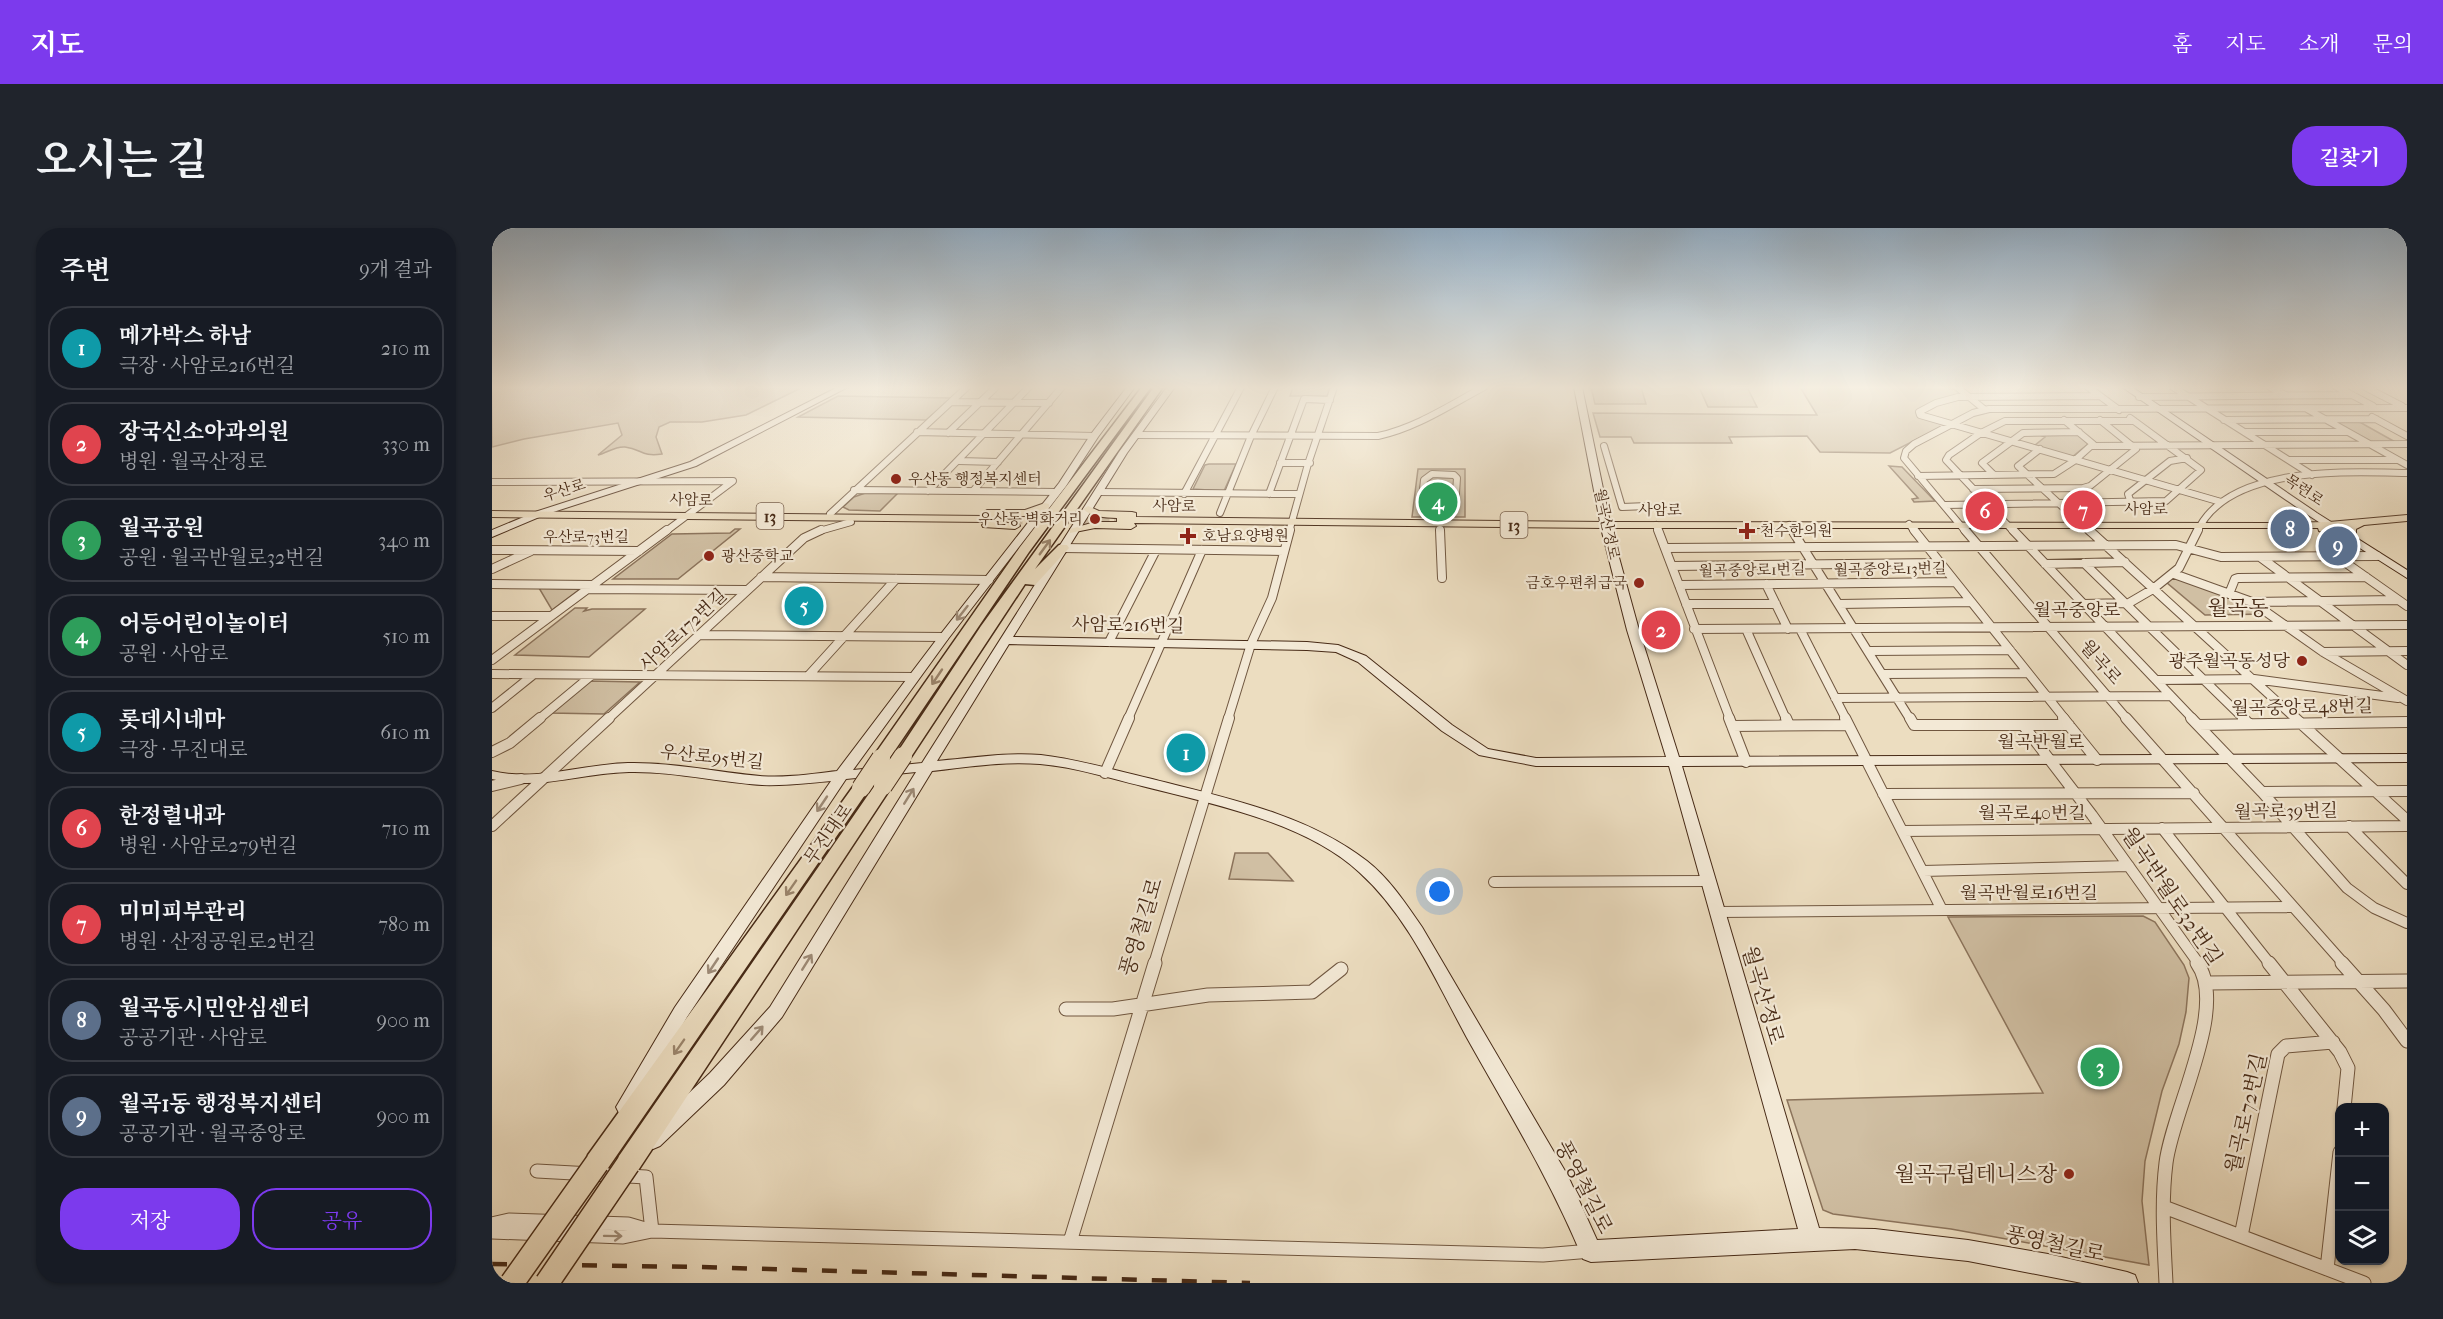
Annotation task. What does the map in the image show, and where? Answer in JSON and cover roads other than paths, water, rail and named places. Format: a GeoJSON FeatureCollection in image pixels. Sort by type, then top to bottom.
{"type":"FeatureCollection","features":[{"type":"Feature","properties":{"kind":"highway"},"geometry":{"type":"LineString","coordinates":[[1092,440],[1096,436]]}},
{"type":"Feature","properties":{"kind":"highway","name":"무진대로"},"geometry":{"type":"LineString","coordinates":[[512,1283],[861,788],[1021,537],[1107,436]]}},
{"type":"Feature","properties":{"kind":"highway","name":"무진대로"},"geometry":{"type":"LineString","coordinates":[[547,1283],[883,786],[986,629],[1124,436]]}},
{"type":"Feature","properties":{"kind":"highway"},"geometry":{"type":"LineString","coordinates":[[986,629],[1063,548]]}},
{"type":"Feature","properties":{"kind":"main road"},"geometry":{"type":"LineString","coordinates":[[825,515],[837,522],[1000,519],[1045,506]]}},
{"type":"Feature","properties":{"kind":"main road","name":"사암로"},"geometry":{"type":"LineString","coordinates":[[1088,509],[1097,514],[1117,518],[1606,525],[2329,525],[2407,518]]}},
{"type":"Feature","properties":{"kind":"main road","name":"사암로"},"geometry":{"type":"LineString","coordinates":[[2199,524],[2318,518],[2407,510]]}},
{"type":"Feature","properties":{"kind":"main road","name":"사암로"},"geometry":{"type":"LineString","coordinates":[[492,514],[825,515],[1000,519]]}},
{"type":"Feature","properties":{"kind":"main road"},"geometry":{"type":"LineString","coordinates":[[1106,525],[1103,524],[1104,520],[1117,518]]}},
{"type":"Feature","properties":{"kind":"main road"},"geometry":{"type":"LineString","coordinates":[[1000,519],[1021,537]]}},
{"type":"Feature","properties":{"kind":"main road"},"geometry":{"type":"LineString","coordinates":[[1074,531],[1088,526],[1106,525],[1253,527],[1278,522]]}},
{"type":"Feature","properties":{"kind":"main road"},"geometry":{"type":"LineString","coordinates":[[2303,525],[2321,528],[2350,539],[2350,527],[2362,522]]}},
{"type":"Feature","properties":{"kind":"street","name":"우산로"},"geometry":{"type":"LineString","coordinates":[[492,534],[541,513],[670,473],[749,436]]}},
{"type":"Feature","properties":{"kind":"street"},"geometry":{"type":"LineString","coordinates":[[825,515],[912,436]]}},
{"type":"Feature","properties":{"kind":"street"},"geometry":{"type":"LineString","coordinates":[[928,491],[983,436]]}},
{"type":"Feature","properties":{"kind":"street"},"geometry":{"type":"LineString","coordinates":[[973,491],[1020,436]]}},
{"type":"Feature","properties":{"kind":"street"},"geometry":{"type":"LineString","coordinates":[[1048,436],[1092,440]]}},
{"type":"Feature","properties":{"kind":"street"},"geometry":{"type":"LineString","coordinates":[[854,490],[1059,493],[1095,436]]}},
{"type":"Feature","properties":{"kind":"street"},"geometry":{"type":"LineString","coordinates":[[628,1164],[717,1079],[776,1012],[1004,640],[1136,436]]}},
{"type":"Feature","properties":{"kind":"street"},"geometry":{"type":"LineString","coordinates":[[1184,494],[1215,436]]}},
{"type":"Feature","properties":{"kind":"street"},"geometry":{"type":"LineString","coordinates":[[1220,513],[1251,436]]}},
{"type":"Feature","properties":{"kind":"street"},"geometry":{"type":"LineString","coordinates":[[1260,436],[1370,436]]}},
{"type":"Feature","properties":{"kind":"street","name":"월곡산정로"},"geometry":{"type":"LineString","coordinates":[[1588,436],[1606,525],[1633,630],[1674,762],[1812,1240]]}},
{"type":"Feature","properties":{"kind":"street","name":"월곡로"},"geometry":{"type":"LineString","coordinates":[[1931,436],[1906,451],[1905,462],[1945,505],[2046,627],[2402,1029],[2407,1041]]}},
{"type":"Feature","properties":{"kind":"street"},"geometry":{"type":"LineString","coordinates":[[1976,436],[1949,455],[1946,460],[1959,475],[2262,792],[2355,895],[2382,912],[2407,923]]}},
{"type":"Feature","properties":{"kind":"street"},"geometry":{"type":"LineString","coordinates":[[1994,436],[2221,502]]}},
{"type":"Feature","properties":{"kind":"street"},"geometry":{"type":"LineString","coordinates":[[1994,475],[1982,462],[2018,436]]}},
{"type":"Feature","properties":{"kind":"street"},"geometry":{"type":"LineString","coordinates":[[2084,436],[2092,446]]}},
{"type":"Feature","properties":{"kind":"street"},"geometry":{"type":"LineString","coordinates":[[1972,489],[2045,489],[2090,486],[2136,449],[2121,436]]}},
{"type":"Feature","properties":{"kind":"street"},"geometry":{"type":"LineString","coordinates":[[1945,505],[2162,502],[2202,470],[2156,436]]}},
{"type":"Feature","properties":{"kind":"street","name":"목련로"},"geometry":{"type":"LineString","coordinates":[[2196,436],[2407,575]]}},
{"type":"Feature","properties":{"kind":"street"},"geometry":{"type":"LineString","coordinates":[[2251,436],[2312,475]]}},
{"type":"Feature","properties":{"kind":"street"},"geometry":{"type":"LineString","coordinates":[[2356,436],[2407,465]]}},
{"type":"Feature","properties":{"kind":"street"},"geometry":{"type":"LineString","coordinates":[[1269,494],[1290,437]]}},
{"type":"Feature","properties":{"kind":"street"},"geometry":{"type":"LineString","coordinates":[[1203,798],[1251,644],[1259,634],[1299,494],[1319,437]]}},
{"type":"Feature","properties":{"kind":"street"},"geometry":{"type":"LineString","coordinates":[[2396,444],[2407,450]]}},
{"type":"Feature","properties":{"kind":"street"},"geometry":{"type":"LineString","coordinates":[[1918,476],[2054,474],[2092,446],[2407,444]]}},
{"type":"Feature","properties":{"kind":"street"},"geometry":{"type":"LineString","coordinates":[[1604,446],[1622,507],[1648,506]]}},
{"type":"Feature","properties":{"kind":"street"},"geometry":{"type":"LineString","coordinates":[[2040,449],[2018,465],[2342,758],[2407,820]]}},
{"type":"Feature","properties":{"kind":"street"},"geometry":{"type":"LineString","coordinates":[[2131,503],[2128,494],[2146,479],[2174,459],[2187,458]]}},
{"type":"Feature","properties":{"kind":"street"},"geometry":{"type":"LineString","coordinates":[[2289,460],[2398,460]]}},
{"type":"Feature","properties":{"kind":"street"},"geometry":{"type":"LineString","coordinates":[[959,461],[998,462]]}},
{"type":"Feature","properties":{"kind":"street"},"geometry":{"type":"LineString","coordinates":[[1280,463],[1310,463]]}},
{"type":"Feature","properties":{"kind":"street"},"geometry":{"type":"LineString","coordinates":[[2083,604],[2131,602],[2174,574],[2189,549],[2199,524],[2228,496],[2266,483],[2312,475],[2352,472],[2407,473]]}},
{"type":"Feature","properties":{"kind":"street"},"geometry":{"type":"LineString","coordinates":[[1448,474],[1457,478],[1456,506],[1449,511],[1444,511],[1420,508],[1424,480],[1427,476],[1448,474]]}},
{"type":"Feature","properties":{"kind":"street","name":"우산로"},"geometry":{"type":"LineString","coordinates":[[647,480],[733,481],[687,515]]}},
{"type":"Feature","properties":{"kind":"street"},"geometry":{"type":"LineString","coordinates":[[492,482],[647,480]]}},
{"type":"Feature","properties":{"kind":"street"},"geometry":{"type":"LineString","coordinates":[[1100,492],[1299,494]]}},
{"type":"Feature","properties":{"kind":"street","name":"무진대로"},"geometry":{"type":"LineString","coordinates":[[597,1163],[639,1082],[681,1012],[842,776],[944,637],[1045,506],[1059,493]]}},
{"type":"Feature","properties":{"kind":"street"},"geometry":{"type":"LineString","coordinates":[[493,658],[687,515]]}},
{"type":"Feature","properties":{"kind":"street","name":"사암로172번길"},"geometry":{"type":"LineString","coordinates":[[492,826],[810,533],[851,522]]}},
{"type":"Feature","properties":{"kind":"street"},"geometry":{"type":"LineString","coordinates":[[1909,524],[2097,760]]}},
{"type":"Feature","properties":{"kind":"street"},"geometry":{"type":"LineString","coordinates":[[1656,525],[1666,548]]}},
{"type":"Feature","properties":{"kind":"street"},"geometry":{"type":"LineString","coordinates":[[1789,525],[1802,547]]}},
{"type":"Feature","properties":{"kind":"street"},"geometry":{"type":"LineString","coordinates":[[1440,530],[1442,578]]}},
{"type":"Feature","properties":{"kind":"street","name":"월곡중앙로13번길"},"geometry":{"type":"LineString","coordinates":[[1802,547],[2176,545],[2221,557],[2377,556]]}},
{"type":"Feature","properties":{"kind":"street","name":"월곡중앙로13번길"},"geometry":{"type":"LineString","coordinates":[[1802,547],[1914,725],[2023,725]]}},
{"type":"Feature","properties":{"kind":"street","name":"월곡중앙로1번길"},"geometry":{"type":"LineString","coordinates":[[1746,762],[1694,629],[1666,548],[1802,547]]}},
{"type":"Feature","properties":{"kind":"street"},"geometry":{"type":"LineString","coordinates":[[1063,548],[1284,551]]}},
{"type":"Feature","properties":{"kind":"street","name":"우산로73번길"},"geometry":{"type":"LineString","coordinates":[[492,550],[639,551]]}},
{"type":"Feature","properties":{"kind":"street","name":"우산로73번길"},"geometry":{"type":"LineString","coordinates":[[492,569],[533,550]]}},
{"type":"Feature","properties":{"kind":"street"},"geometry":{"type":"LineString","coordinates":[[1109,642],[1156,550]]}},
{"type":"Feature","properties":{"kind":"street"},"geometry":{"type":"LineString","coordinates":[[1105,773],[1202,550]]}},
{"type":"Feature","properties":{"kind":"street"},"geometry":{"type":"LineString","coordinates":[[2336,556],[2407,606]]}},
{"type":"Feature","properties":{"kind":"street"},"geometry":{"type":"LineString","coordinates":[[2260,557],[2407,665]]}},
{"type":"Feature","properties":{"kind":"street"},"geometry":{"type":"LineString","coordinates":[[2045,564],[2125,562]]}},
{"type":"Feature","properties":{"kind":"street","name":"월곡중앙로13번길"},"geometry":{"type":"LineString","coordinates":[[1814,565],[1940,563]]}},
{"type":"Feature","properties":{"kind":"street"},"geometry":{"type":"LineString","coordinates":[[2084,563],[2249,724]]}},
{"type":"Feature","properties":{"kind":"street","name":"월곡중앙로1번길"},"geometry":{"type":"LineString","coordinates":[[1672,566],[1814,565]]}},
{"type":"Feature","properties":{"kind":"street"},"geometry":{"type":"LineString","coordinates":[[2174,574],[2252,602],[2398,600]]}},
{"type":"Feature","properties":{"kind":"street"},"geometry":{"type":"LineString","coordinates":[[761,577],[989,580]]}},
{"type":"Feature","properties":{"kind":"street"},"geometry":{"type":"LineString","coordinates":[[2229,594],[2235,579],[2238,578],[2366,577]]}},
{"type":"Feature","properties":{"kind":"street"},"geometry":{"type":"LineString","coordinates":[[809,675],[896,579]]}},
{"type":"Feature","properties":{"kind":"street","name":"월곡중앙로13번길"},"geometry":{"type":"LineString","coordinates":[[1826,583],[1955,582]]}},
{"type":"Feature","properties":{"kind":"street","name":"월곡중앙로1번길"},"geometry":{"type":"LineString","coordinates":[[1678,585],[1826,583]]}},
{"type":"Feature","properties":{"kind":"street"},"geometry":{"type":"LineString","coordinates":[[492,584],[747,590]]}},
{"type":"Feature","properties":{"kind":"street"},"geometry":{"type":"LineString","coordinates":[[1766,584],[1788,629]]}},
{"type":"Feature","properties":{"kind":"street","name":"월곡중앙로13번길"},"geometry":{"type":"LineString","coordinates":[[1839,604],[1971,602]]}},
{"type":"Feature","properties":{"kind":"street","name":"월곡중앙로48번길"},"geometry":{"type":"LineString","coordinates":[[2252,602],[2323,652],[2406,700]]}},
{"type":"Feature","properties":{"kind":"street","name":"월곡중앙로1번길"},"geometry":{"type":"LineString","coordinates":[[1686,604],[1776,604]]}},
{"type":"Feature","properties":{"kind":"street"},"geometry":{"type":"LineString","coordinates":[[492,616],[552,616]]}},
{"type":"Feature","properties":{"kind":"street","name":"월곡중앙로"},"geometry":{"type":"LineString","coordinates":[[1694,629],[2407,625]]}},
{"type":"Feature","properties":{"kind":"street"},"geometry":{"type":"LineString","coordinates":[[1746,629],[1789,725]]}},
{"type":"Feature","properties":{"kind":"street","name":"월곡반월로16번길"},"geometry":{"type":"LineString","coordinates":[[1800,629],[1942,910],[2293,907]]}},
{"type":"Feature","properties":{"kind":"street"},"geometry":{"type":"LineString","coordinates":[[700,635],[944,637]]}},
{"type":"Feature","properties":{"kind":"street","name":"사암로216번길"},"geometry":{"type":"LineString","coordinates":[[1004,640],[1251,644]]}},
{"type":"Feature","properties":{"kind":"street"},"geometry":{"type":"LineString","coordinates":[[1251,644],[1321,646],[1348,652],[1370,665],[1447,728],[1484,752],[1536,762],[1674,762]]}},
{"type":"Feature","properties":{"kind":"street"},"geometry":{"type":"LineString","coordinates":[[1869,651],[2010,650]]}},
{"type":"Feature","properties":{"kind":"street"},"geometry":{"type":"LineString","coordinates":[[2323,652],[2407,651]]}},
{"type":"Feature","properties":{"kind":"street"},"geometry":{"type":"LineString","coordinates":[[1883,674],[2028,673]]}},
{"type":"Feature","properties":{"kind":"street"},"geometry":{"type":"LineString","coordinates":[[492,674],[914,677]]}},
{"type":"Feature","properties":{"kind":"street"},"geometry":{"type":"LineString","coordinates":[[492,708],[532,675]]}},
{"type":"Feature","properties":{"kind":"street"},"geometry":{"type":"LineString","coordinates":[[492,753],[510,743],[592,675]]}},
{"type":"Feature","properties":{"kind":"street"},"geometry":{"type":"LineString","coordinates":[[2156,680],[2254,679],[2406,700]]}},
{"type":"Feature","properties":{"kind":"street"},"geometry":{"type":"LineString","coordinates":[[1835,698],[2170,696]]}},
{"type":"Feature","properties":{"kind":"street","name":"월곡중앙로48번길"},"geometry":{"type":"LineString","coordinates":[[2198,725],[2407,722]]}},
{"type":"Feature","properties":{"kind":"street"},"geometry":{"type":"LineString","coordinates":[[1732,726],[1848,725]]}},
{"type":"Feature","properties":{"kind":"street"},"geometry":{"type":"LineString","coordinates":[[2023,725],[2069,725]]}},
{"type":"Feature","properties":{"kind":"street","name":"월곡반월로32번길"},"geometry":{"type":"LineString","coordinates":[[2023,725],[2103,829],[2202,969],[2207,983],[2205,1016],[2198,1048],[2168,1145],[2164,1207],[2166,1283]]}},
{"type":"Feature","properties":{"kind":"street","name":"풍영철길로"},"geometry":{"type":"LineString","coordinates":[[928,766],[1035,758],[1049,759],[1203,798],[1298,829],[1338,849],[1361,865],[1384,885],[1410,920],[1580,1220],[1591,1251],[1870,1239],[1957,1248],[2063,1266],[2127,1283]]}},
{"type":"Feature","properties":{"kind":"street","name":"월곡반월로"},"geometry":{"type":"LineString","coordinates":[[1674,762],[2407,758]]}},
{"type":"Feature","properties":{"kind":"street","name":"우산로95번길"},"geometry":{"type":"LineString","coordinates":[[492,775],[524,779],[625,767],[752,782],[842,776],[928,766]]}},
{"type":"Feature","properties":{"kind":"street"},"geometry":{"type":"LineString","coordinates":[[492,786],[524,779]]}},
{"type":"Feature","properties":{"kind":"street"},"geometry":{"type":"LineString","coordinates":[[2262,792],[2407,791]]}},
{"type":"Feature","properties":{"kind":"street"},"geometry":{"type":"LineString","coordinates":[[1883,794],[2194,794]]}},
{"type":"Feature","properties":{"kind":"street","name":"풍영철길로"},"geometry":{"type":"LineString","coordinates":[[1070,1242],[1203,798]]}},
{"type":"Feature","properties":{"kind":"street","name":"월곡로39번길"},"geometry":{"type":"LineString","coordinates":[[2349,826],[2407,884]]}},
{"type":"Feature","properties":{"kind":"street","name":"월곡로39번길"},"geometry":{"type":"LineString","coordinates":[[2224,828],[2407,826]]}},
{"type":"Feature","properties":{"kind":"street"},"geometry":{"type":"LineString","coordinates":[[2162,828],[2333,1042],[2348,1068],[2344,1103]]}},
{"type":"Feature","properties":{"kind":"street","name":"월곡로40번길"},"geometry":{"type":"LineString","coordinates":[[1902,831],[2224,828]]}},
{"type":"Feature","properties":{"kind":"street","name":"월곡반월로16번길"},"geometry":{"type":"LineString","coordinates":[[1923,871],[2129,866]]}},
{"type":"Feature","properties":{"kind":"street"},"geometry":{"type":"LineString","coordinates":[[1494,882],[1708,881]]}},
{"type":"Feature","properties":{"kind":"street"},"geometry":{"type":"LineString","coordinates":[[1718,912],[1942,910]]}},
{"type":"Feature","properties":{"kind":"street"},"geometry":{"type":"LineString","coordinates":[[1066,1008],[1113,1009],[1208,995],[1312,992],[1341,969]]}},
{"type":"Feature","properties":{"kind":"street"},"geometry":{"type":"LineString","coordinates":[[2207,983],[2407,981]]}},
{"type":"Feature","properties":{"kind":"street","name":"월곡로72번길"},"geometry":{"type":"LineString","coordinates":[[2241,1236],[2278,1054],[2286,1046],[2333,1042]]}},
{"type":"Feature","properties":{"kind":"street"},"geometry":{"type":"LineString","coordinates":[[2327,1269],[2339,1157]]}},
{"type":"Feature","properties":{"kind":"street"},"geometry":{"type":"LineString","coordinates":[[537,1171],[646,1177],[652,1231]]}},
{"type":"Feature","properties":{"kind":"street"},"geometry":{"type":"LineString","coordinates":[[2164,1207],[2364,1283]]}},
{"type":"Feature","properties":{"kind":"street"},"geometry":{"type":"LineString","coordinates":[[492,1224],[510,1220],[628,1224],[652,1231]]}},
{"type":"Feature","properties":{"kind":"street"},"geometry":{"type":"LineString","coordinates":[[492,1232],[623,1237],[652,1231],[1543,1255],[1591,1251]]}},
{"type":"Feature","properties":{"kind":"tunnel"},"geometry":{"type":"LineString","coordinates":[[998,519],[1121,520]]}},
{"type":"Feature","properties":{"kind":"railway"},"geometry":{"type":"LineString","coordinates":[[492,1264],[699,1267],[1250,1283]]}},
{"type":"Feature","properties":{"kind":"place","name":"우산동 행정복지센터"},"geometry":{"type":"Point","coordinates":[896,479]}},
{"type":"Feature","properties":{"kind":"place","name":"어등어린이놀이터"},"geometry":{"type":"Point","coordinates":[1438,502]}},
{"type":"Feature","properties":{"kind":"place","name":"미미피부관리"},"geometry":{"type":"Point","coordinates":[2083,510]}},
{"type":"Feature","properties":{"kind":"place","name":"한정렬내과"},"geometry":{"type":"Point","coordinates":[1985,511]}},
{"type":"Feature","properties":{"kind":"place","name":"우산동 벽화거리"},"geometry":{"type":"Point","coordinates":[1095,519]}},
{"type":"Feature","properties":{"kind":"place","name":"월곡동시민안심센터"},"geometry":{"type":"Point","coordinates":[2290,529]}},
{"type":"Feature","properties":{"kind":"place","name":"천수한의원"},"geometry":{"type":"Point","coordinates":[1747,531]}},
{"type":"Feature","properties":{"kind":"place","name":"호남요양병원"},"geometry":{"type":"Point","coordinates":[1188,536]}},
{"type":"Feature","properties":{"kind":"place","name":"월곡1동 행정복지센터"},"geometry":{"type":"Point","coordinates":[2338,546]}},
{"type":"Feature","properties":{"kind":"place","name":"광산중학교"},"geometry":{"type":"Point","coordinates":[709,556]}},
{"type":"Feature","properties":{"kind":"place","name":"금호우편취급국"},"geometry":{"type":"Point","coordinates":[1639,583]}},
{"type":"Feature","properties":{"kind":"place","name":"롯데시네마"},"geometry":{"type":"Point","coordinates":[804,606]}},
{"type":"Feature","properties":{"kind":"place","name":"장국신소아과의원"},"geometry":{"type":"Point","coordinates":[1661,630]}},
{"type":"Feature","properties":{"kind":"place","name":"광주월곡동성당"},"geometry":{"type":"Point","coordinates":[2302,661]}},
{"type":"Feature","properties":{"kind":"place","name":"메가박스 하남"},"geometry":{"type":"Point","coordinates":[1186,753]}},
{"type":"Feature","properties":{"kind":"place","name":"월곡공원"},"geometry":{"type":"Point","coordinates":[2100,1067]}},
{"type":"Feature","properties":{"kind":"place","name":"월곡구립테니스장"},"geometry":{"type":"Point","coordinates":[2069,1174]}},
{"type":"Feature","properties":{"kind":"district","name":"월곡동"},"geometry":{"type":"Point","coordinates":[2238,608]}}]}
